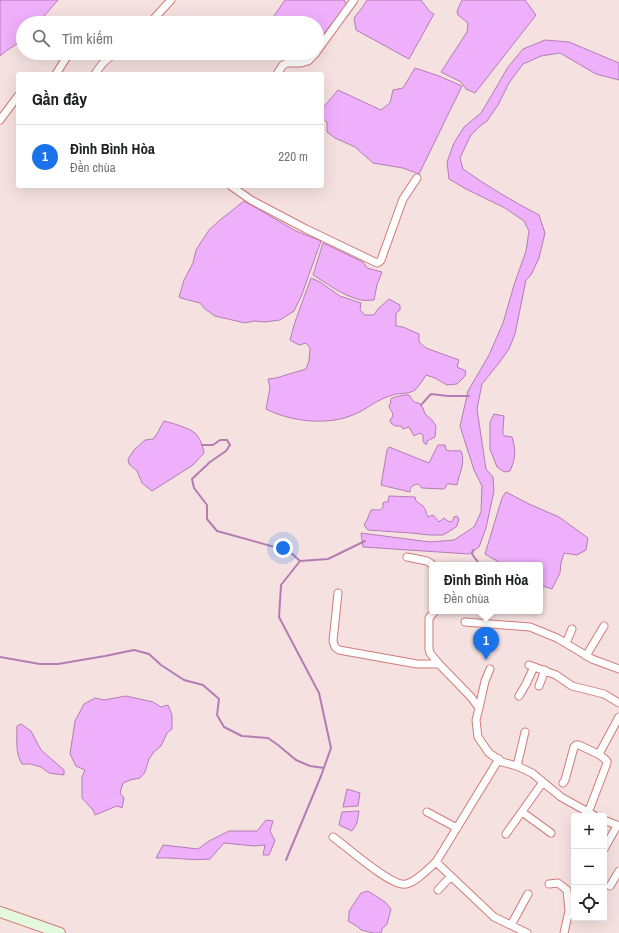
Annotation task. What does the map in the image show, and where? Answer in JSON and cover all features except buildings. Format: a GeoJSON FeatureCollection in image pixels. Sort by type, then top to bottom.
{"type":"FeatureCollection","features":[{"type":"Feature","properties":{"kind":"street"},"geometry":{"type":"LineString","coordinates":[[156,16],[171,0]]}},
{"type":"Feature","properties":{"kind":"street"},"geometry":{"type":"LineString","coordinates":[[324,41],[354,0]]}},
{"type":"Feature","properties":{"kind":"street"},"geometry":{"type":"LineString","coordinates":[[57,72],[65,60]]}},
{"type":"Feature","properties":{"kind":"street"},"geometry":{"type":"LineString","coordinates":[[96,72],[105,60]]}},
{"type":"Feature","properties":{"kind":"street"},"geometry":{"type":"LineString","coordinates":[[278,72],[286,63],[301,63],[309,60]]}},
{"type":"Feature","properties":{"kind":"street"},"geometry":{"type":"LineString","coordinates":[[0,120],[16,99]]}},
{"type":"Feature","properties":{"kind":"street"},"geometry":{"type":"LineString","coordinates":[[234,188],[251,200],[306,229],[377,263],[381,260],[403,199],[417,178]]}},
{"type":"Feature","properties":{"kind":"street"},"geometry":{"type":"LineString","coordinates":[[407,558],[429,562]]}},
{"type":"Feature","properties":{"kind":"street"},"geometry":{"type":"LineString","coordinates":[[338,593],[333,641],[338,650],[417,664],[439,664]]}},
{"type":"Feature","properties":{"kind":"street"},"geometry":{"type":"LineString","coordinates":[[433,614],[430,618],[430,653],[471,697],[479,708]]}},
{"type":"Feature","properties":{"kind":"street"},"geometry":{"type":"LineString","coordinates":[[465,622],[530,627],[545,632],[592,659],[619,669]]}},
{"type":"Feature","properties":{"kind":"street"},"geometry":{"type":"LineString","coordinates":[[586,656],[604,626]]}},
{"type":"Feature","properties":{"kind":"street"},"geometry":{"type":"LineString","coordinates":[[566,643],[572,629]]}},
{"type":"Feature","properties":{"kind":"street"},"geometry":{"type":"LineString","coordinates":[[519,696],[526,684],[532,666],[562,678],[572,686],[604,694],[619,703]]}},
{"type":"Feature","properties":{"kind":"street"},"geometry":{"type":"LineString","coordinates":[[490,669],[485,681],[476,720],[478,737],[489,753],[507,764],[517,766],[532,774],[561,797],[589,813]]}},
{"type":"Feature","properties":{"kind":"street"},"geometry":{"type":"LineString","coordinates":[[539,686],[545,670]]}},
{"type":"Feature","properties":{"kind":"street"},"geometry":{"type":"LineString","coordinates":[[600,755],[606,739],[619,717]]}},
{"type":"Feature","properties":{"kind":"street"},"geometry":{"type":"LineString","coordinates":[[517,766],[525,732]]}},
{"type":"Feature","properties":{"kind":"street"},"geometry":{"type":"LineString","coordinates":[[562,784],[574,747],[576,745],[580,745],[607,760],[591,813]]}},
{"type":"Feature","properties":{"kind":"street"},"geometry":{"type":"LineString","coordinates":[[333,837],[382,875],[397,883],[405,884],[417,878],[436,862],[499,759]]}},
{"type":"Feature","properties":{"kind":"street"},"geometry":{"type":"LineString","coordinates":[[506,834],[543,782]]}},
{"type":"Feature","properties":{"kind":"street"},"geometry":{"type":"LineString","coordinates":[[427,812],[457,828]]}},
{"type":"Feature","properties":{"kind":"street"},"geometry":{"type":"LineString","coordinates":[[522,812],[551,833]]}},
{"type":"Feature","properties":{"kind":"street"},"geometry":{"type":"LineString","coordinates":[[607,821],[618,826],[607,844]]}},
{"type":"Feature","properties":{"kind":"street"},"geometry":{"type":"LineString","coordinates":[[436,862],[494,917],[527,933]]}},
{"type":"Feature","properties":{"kind":"street"},"geometry":{"type":"LineString","coordinates":[[610,886],[619,871]]}},
{"type":"Feature","properties":{"kind":"street"},"geometry":{"type":"LineString","coordinates":[[438,890],[451,876]]}},
{"type":"Feature","properties":{"kind":"street"},"geometry":{"type":"LineString","coordinates":[[549,884],[558,883],[567,890],[569,911],[564,933]]}},
{"type":"Feature","properties":{"kind":"street"},"geometry":{"type":"LineString","coordinates":[[511,925],[528,894]]}},
{"type":"Feature","properties":{"kind":"street"},"geometry":{"type":"LineString","coordinates":[[0,912],[60,933]]}},
{"type":"Feature","properties":{"kind":"shaded area"},"geometry":{"type":"Polygon","coordinates":[[[0,0],[58,0],[44,16],[16,16],[16,45],[0,56],[0,0]]]}},
{"type":"Feature","properties":{"kind":"shaded area"},"geometry":{"type":"Polygon","coordinates":[[[285,0],[344,0],[347,5],[324,33],[324,16],[274,16],[285,0]]]}},
{"type":"Feature","properties":{"kind":"shaded area"},"geometry":{"type":"Polygon","coordinates":[[[367,0],[421,0],[430,12],[434,14],[409,59],[356,30],[354,18],[367,0]]]}},
{"type":"Feature","properties":{"kind":"shaded area"},"geometry":{"type":"Polygon","coordinates":[[[462,0],[525,0],[536,15],[475,93],[466,89],[461,82],[441,72],[467,32],[468,23],[458,15],[457,11],[462,0]]]}},
{"type":"Feature","properties":{"kind":"shaded area"},"geometry":{"type":"Polygon","coordinates":[[[545,40],[569,42],[619,63],[619,80],[596,74],[560,53],[541,56],[523,64],[509,83],[498,105],[487,121],[471,135],[460,158],[463,169],[500,193],[539,215],[545,233],[539,258],[531,275],[526,280],[515,334],[509,349],[482,384],[477,409],[486,469],[493,477],[494,491],[486,528],[479,547],[469,554],[363,547],[361,533],[430,542],[454,540],[474,527],[481,512],[482,486],[474,470],[460,426],[468,391],[489,355],[503,323],[526,251],[529,231],[524,221],[505,208],[449,179],[447,162],[454,143],[464,127],[481,113],[508,67],[523,49],[545,40]]]}},
{"type":"Feature","properties":{"kind":"shaded area"},"geometry":{"type":"Polygon","coordinates":[[[415,68],[462,86],[419,174],[403,168],[373,163],[355,147],[335,138],[327,132],[327,122],[324,120],[324,107],[338,90],[381,110],[390,103],[393,90],[403,88],[415,68]]]}},
{"type":"Feature","properties":{"kind":"shaded area"},"geometry":{"type":"Polygon","coordinates":[[[244,201],[296,231],[321,241],[301,297],[294,311],[280,320],[265,322],[254,321],[245,323],[215,316],[205,309],[200,303],[179,297],[184,280],[193,263],[196,250],[209,230],[244,201]]]}},
{"type":"Feature","properties":{"kind":"shaded area"},"geometry":{"type":"Polygon","coordinates":[[[323,243],[363,262],[367,268],[382,272],[377,285],[374,300],[363,300],[348,296],[313,275],[323,243]]]}},
{"type":"Feature","properties":{"kind":"shaded area"},"geometry":{"type":"Polygon","coordinates":[[[311,278],[320,282],[340,296],[361,303],[360,310],[365,315],[374,315],[389,299],[400,305],[400,310],[396,313],[396,326],[403,327],[419,334],[419,342],[426,348],[459,360],[457,367],[466,371],[465,376],[457,384],[447,385],[426,375],[418,387],[413,391],[388,397],[355,414],[334,420],[310,421],[287,417],[266,409],[270,388],[268,379],[306,369],[309,361],[310,348],[306,343],[299,345],[290,340],[311,278]]]}},
{"type":"Feature","properties":{"kind":"shaded area"},"geometry":{"type":"Polygon","coordinates":[[[403,395],[409,395],[414,402],[419,403],[425,414],[436,426],[435,437],[427,441],[427,444],[423,441],[423,435],[420,433],[414,436],[409,427],[403,429],[401,426],[395,426],[391,423],[390,420],[393,416],[389,407],[391,402],[390,400],[403,395]]]}},
{"type":"Feature","properties":{"kind":"shaded area"},"geometry":{"type":"Polygon","coordinates":[[[494,414],[504,416],[503,434],[505,436],[512,437],[515,454],[510,471],[505,472],[497,467],[490,449],[490,422],[494,414]]]}},
{"type":"Feature","properties":{"kind":"shaded area"},"geometry":{"type":"Polygon","coordinates":[[[164,421],[176,424],[195,433],[201,442],[204,453],[193,465],[152,491],[142,483],[137,471],[129,464],[128,459],[134,450],[145,440],[153,439],[164,421]]]}},
{"type":"Feature","properties":{"kind":"shaded area"},"geometry":{"type":"Polygon","coordinates":[[[438,445],[445,445],[446,450],[448,451],[461,451],[463,459],[457,485],[447,484],[443,489],[422,488],[418,484],[412,486],[410,492],[381,485],[387,450],[389,447],[429,463],[438,445]]]}},
{"type":"Feature","properties":{"kind":"shaded area"},"geometry":{"type":"Polygon","coordinates":[[[506,492],[559,517],[588,538],[586,550],[577,555],[564,553],[560,573],[552,589],[543,586],[543,562],[499,562],[485,554],[502,498],[506,492]]]}},
{"type":"Feature","properties":{"kind":"shaded area"},"geometry":{"type":"Polygon","coordinates":[[[389,496],[415,497],[416,501],[424,507],[428,517],[433,515],[439,522],[444,518],[451,522],[454,517],[457,516],[459,519],[457,526],[443,535],[368,530],[364,525],[371,510],[380,510],[384,502],[388,502],[389,496]]]}},
{"type":"Feature","properties":{"kind":"shaded area"},"geometry":{"type":"Polygon","coordinates":[[[126,696],[153,702],[161,707],[168,705],[172,715],[172,729],[167,733],[161,746],[149,759],[145,772],[140,778],[123,783],[120,793],[124,798],[122,808],[117,806],[95,815],[93,810],[82,798],[82,777],[85,770],[76,766],[70,754],[75,721],[84,704],[95,698],[104,700],[126,696]]]}},
{"type":"Feature","properties":{"kind":"shaded area"},"geometry":{"type":"Polygon","coordinates":[[[21,724],[31,731],[41,750],[64,770],[64,775],[49,773],[41,767],[30,764],[22,764],[17,751],[17,726],[21,724]]]}},
{"type":"Feature","properties":{"kind":"shaded area"},"geometry":{"type":"Polygon","coordinates":[[[347,789],[360,793],[358,806],[343,807],[347,789]]]}},
{"type":"Feature","properties":{"kind":"shaded area"},"geometry":{"type":"Polygon","coordinates":[[[359,811],[357,823],[352,831],[339,825],[342,812],[359,811]]]}},
{"type":"Feature","properties":{"kind":"shaded area"},"geometry":{"type":"Polygon","coordinates":[[[266,820],[273,821],[270,831],[275,841],[269,855],[263,855],[265,845],[254,846],[224,843],[210,859],[196,860],[156,858],[163,845],[198,849],[209,841],[229,831],[257,831],[266,820]]]}},
{"type":"Feature","properties":{"kind":"shaded area"},"geometry":{"type":"Polygon","coordinates":[[[368,891],[385,902],[391,909],[387,924],[382,929],[381,933],[361,930],[348,921],[349,911],[361,893],[368,891]]]}},
{"type":"Feature","properties":{"kind":"waterway"},"geometry":{"type":"LineString","coordinates":[[421,405],[431,394],[469,396]]}},
{"type":"Feature","properties":{"kind":"waterway"},"geometry":{"type":"LineString","coordinates":[[202,445],[213,445],[220,440],[227,440],[230,445],[226,451],[210,462],[192,479],[194,488],[207,505],[207,519],[217,531],[289,551],[300,561]]}},
{"type":"Feature","properties":{"kind":"waterway"},"geometry":{"type":"LineString","coordinates":[[286,860],[331,748],[319,693],[279,617],[281,585],[300,561],[328,559],[365,541]]}},
{"type":"Feature","properties":{"kind":"waterway"},"geometry":{"type":"LineString","coordinates":[[473,550],[472,554],[478,562]]}},
{"type":"Feature","properties":{"kind":"waterway"},"geometry":{"type":"LineString","coordinates":[[0,657],[40,664],[58,664],[134,650],[149,654],[161,665],[184,680],[203,685],[219,699],[217,715],[224,727],[242,736],[268,738],[296,760],[310,766],[324,768]]}},
{"type":"Feature","properties":{"kind":"place","name":"Đình Bình Hòa"},"geometry":{"type":"Point","coordinates":[486,660]}}]}
